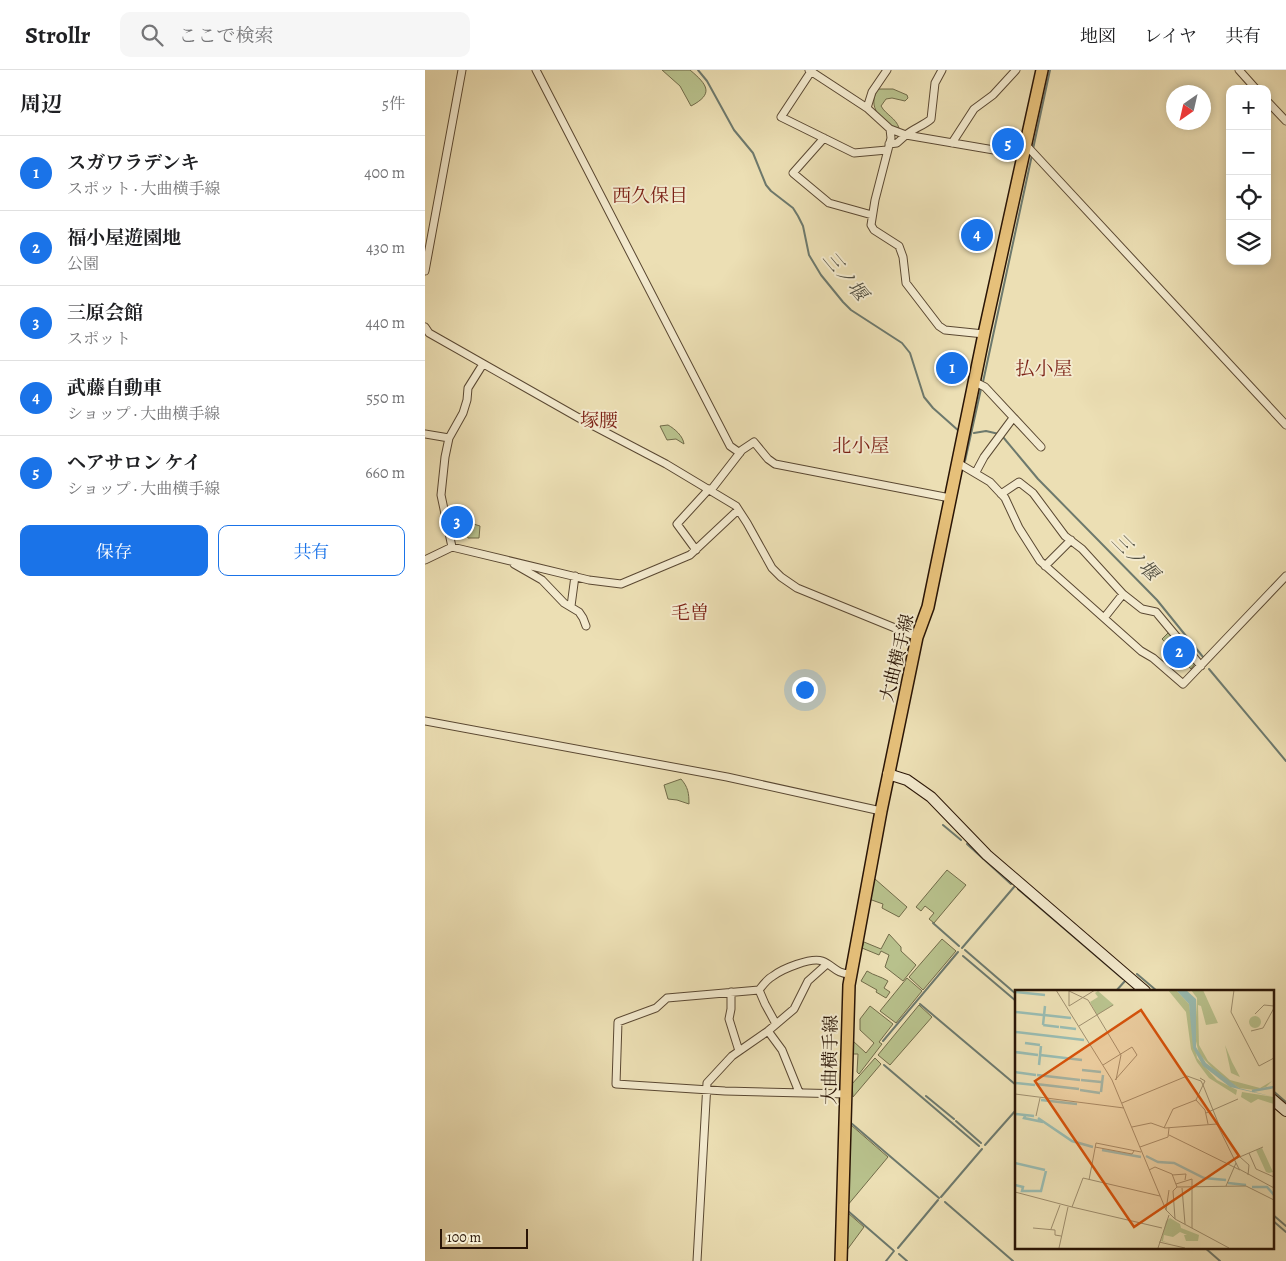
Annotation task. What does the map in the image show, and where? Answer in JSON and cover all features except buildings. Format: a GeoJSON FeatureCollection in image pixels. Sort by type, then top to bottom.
{"type":"FeatureCollection","features":[{"type":"Feature","properties":{"kind":"main road","name":"大曲横手線"},"geometry":{"type":"LineString","coordinates":[[841,1261],[850,974],[881,810],[917,637],[928,607],[949,498],[1042,70]]}},
{"type":"Feature","properties":{"kind":"street"},"geometry":{"type":"LineString","coordinates":[[425,271],[462,70]]}},
{"type":"Feature","properties":{"kind":"street"},"geometry":{"type":"LineString","coordinates":[[535,70],[730,446],[740,453]]}},
{"type":"Feature","properties":{"kind":"street"},"geometry":{"type":"LineString","coordinates":[[942,70],[935,83],[931,119],[923,126],[913,129],[906,135],[897,143],[888,147],[854,152],[781,117],[811,70],[867,108],[890,129],[906,135],[952,143],[1024,150],[1286,425]]}},
{"type":"Feature","properties":{"kind":"street"},"geometry":{"type":"LineString","coordinates":[[867,108],[872,92],[887,70]]}},
{"type":"Feature","properties":{"kind":"street"},"geometry":{"type":"LineString","coordinates":[[952,143],[975,109],[993,96],[1016,70]]}},
{"type":"Feature","properties":{"kind":"street"},"geometry":{"type":"LineString","coordinates":[[1239,70],[1252,85]]}},
{"type":"Feature","properties":{"kind":"street"},"geometry":{"type":"LineString","coordinates":[[1271,104],[1286,121]]}},
{"type":"Feature","properties":{"kind":"street"},"geometry":{"type":"LineString","coordinates":[[890,129],[888,147],[871,224],[874,230],[899,246],[903,257],[905,282],[939,326],[945,330],[984,334]]}},
{"type":"Feature","properties":{"kind":"street"},"geometry":{"type":"LineString","coordinates":[[824,138],[793,173],[829,203],[872,215]]}},
{"type":"Feature","properties":{"kind":"street"},"geometry":{"type":"LineString","coordinates":[[425,327],[429,334],[736,506],[771,568],[797,588],[917,637]]}},
{"type":"Feature","properties":{"kind":"street"},"geometry":{"type":"LineString","coordinates":[[452,547],[441,495],[445,457],[449,438],[463,413],[467,400],[467,388],[483,364]]}},
{"type":"Feature","properties":{"kind":"street"},"geometry":{"type":"LineString","coordinates":[[975,382],[985,387],[1041,448]]}},
{"type":"Feature","properties":{"kind":"street"},"geometry":{"type":"LineString","coordinates":[[976,472],[984,457],[1013,418]]}},
{"type":"Feature","properties":{"kind":"street"},"geometry":{"type":"LineString","coordinates":[[425,434],[449,438]]}},
{"type":"Feature","properties":{"kind":"street"},"geometry":{"type":"LineString","coordinates":[[696,550],[677,524],[710,490],[742,450],[754,442],[768,459],[775,464],[949,498]]}},
{"type":"Feature","properties":{"kind":"street"},"geometry":{"type":"LineString","coordinates":[[958,462],[990,482],[1005,498],[1019,528],[1045,566],[1141,651],[1153,658],[1183,684],[1286,576]]}},
{"type":"Feature","properties":{"kind":"street"},"geometry":{"type":"LineString","coordinates":[[1001,494],[1013,484],[1019,482],[1023,484],[1043,505],[1065,536],[1088,556],[1123,594],[1142,609],[1156,612],[1201,666]]}},
{"type":"Feature","properties":{"kind":"street"},"geometry":{"type":"LineString","coordinates":[[425,560],[452,547],[589,580],[621,584],[690,555],[739,510]]}},
{"type":"Feature","properties":{"kind":"street"},"geometry":{"type":"LineString","coordinates":[[1045,566],[1071,540]]}},
{"type":"Feature","properties":{"kind":"street"},"geometry":{"type":"LineString","coordinates":[[507,560],[542,580],[564,603],[571,606],[583,618],[585,626]]}},
{"type":"Feature","properties":{"kind":"street"},"geometry":{"type":"LineString","coordinates":[[571,606],[575,576]]}},
{"type":"Feature","properties":{"kind":"street"},"geometry":{"type":"LineString","coordinates":[[1104,618],[1123,594]]}},
{"type":"Feature","properties":{"kind":"street"},"geometry":{"type":"LineString","coordinates":[[425,720],[727,777],[881,810]]}},
{"type":"Feature","properties":{"kind":"street"},"geometry":{"type":"LineString","coordinates":[[889,774],[907,780],[931,797],[987,855],[1144,990]]}},
{"type":"Feature","properties":{"kind":"street"},"geometry":{"type":"LineString","coordinates":[[847,1094],[616,1084],[619,1022],[656,1008],[667,998],[759,990],[773,976],[786,969],[815,960],[821,960],[842,974],[850,974]]}},
{"type":"Feature","properties":{"kind":"street"},"geometry":{"type":"LineString","coordinates":[[697,1261],[707,1083],[739,1051],[768,1031],[794,1009],[808,981],[827,964]]}},
{"type":"Feature","properties":{"kind":"street"},"geometry":{"type":"LineString","coordinates":[[759,990],[776,1024]]}},
{"type":"Feature","properties":{"kind":"street"},"geometry":{"type":"LineString","coordinates":[[731,992],[729,1019],[739,1051]]}},
{"type":"Feature","properties":{"kind":"street"},"geometry":{"type":"LineString","coordinates":[[768,1031],[782,1050],[799,1092]]}},
{"type":"Feature","properties":{"kind":"street"},"geometry":{"type":"LineString","coordinates":[[1273,1100],[1286,1111]]}},
{"type":"Feature","properties":{"kind":"green space"},"geometry":{"type":"Polygon","coordinates":[[[662,70],[690,70],[701,80],[706,93],[698,102],[691,106],[680,86],[662,70]]]}},
{"type":"Feature","properties":{"kind":"green space"},"geometry":{"type":"Polygon","coordinates":[[[878,89],[893,89],[907,95],[908,98],[905,101],[892,98],[886,99],[881,106],[896,122],[899,128],[897,130],[877,113],[874,102],[878,89]]]}},
{"type":"Feature","properties":{"kind":"green space"},"geometry":{"type":"Polygon","coordinates":[[[668,425],[678,433],[684,444],[676,439],[667,440],[660,426],[668,425]]]}},
{"type":"Feature","properties":{"kind":"green space"},"geometry":{"type":"Polygon","coordinates":[[[464,521],[480,526],[479,538],[468,538],[467,536],[453,537],[449,523],[463,527],[464,521]]]}},
{"type":"Feature","properties":{"kind":"green space"},"geometry":{"type":"Polygon","coordinates":[[[1169,632],[1195,664],[1191,669],[1162,639],[1169,632]]]}},
{"type":"Feature","properties":{"kind":"green space"},"geometry":{"type":"Polygon","coordinates":[[[681,779],[688,790],[689,804],[668,799],[664,785],[681,779]]]}},
{"type":"Feature","properties":{"kind":"green space"},"geometry":{"type":"Polygon","coordinates":[[[947,870],[966,885],[934,923],[929,919],[934,913],[925,906],[921,911],[916,907],[947,870]]]}},
{"type":"Feature","properties":{"kind":"green space"},"geometry":{"type":"Polygon","coordinates":[[[875,879],[907,907],[899,917],[882,908],[883,904],[869,899],[875,879]]]}},
{"type":"Feature","properties":{"kind":"green space"},"geometry":{"type":"Polygon","coordinates":[[[889,934],[901,947],[901,951],[916,965],[903,981],[885,967],[889,955],[881,951],[879,955],[862,948],[864,942],[881,949],[889,934]]]}},
{"type":"Feature","properties":{"kind":"green space"},"geometry":{"type":"Polygon","coordinates":[[[942,939],[956,951],[923,990],[909,977],[942,939]]]}},
{"type":"Feature","properties":{"kind":"green space"},"geometry":{"type":"Polygon","coordinates":[[[867,971],[888,981],[884,988],[890,992],[886,998],[876,992],[877,990],[861,981],[867,971]]]}},
{"type":"Feature","properties":{"kind":"green space"},"geometry":{"type":"Polygon","coordinates":[[[907,978],[922,991],[896,1023],[880,1011],[907,978]]]}},
{"type":"Feature","properties":{"kind":"green space"},"geometry":{"type":"Polygon","coordinates":[[[919,1005],[932,1017],[890,1065],[878,1055],[919,1005]]]}},
{"type":"Feature","properties":{"kind":"green space"},"geometry":{"type":"Polygon","coordinates":[[[870,1006],[893,1024],[879,1042],[882,1044],[859,1074],[857,1072],[858,1054],[852,1054],[853,1041],[866,1053],[874,1043],[860,1030],[860,1019],[870,1006]]]}},
{"type":"Feature","properties":{"kind":"green space"},"geometry":{"type":"Polygon","coordinates":[[[875,1058],[881,1064],[853,1097],[852,1084],[875,1058]]]}},
{"type":"Feature","properties":{"kind":"green space"},"geometry":{"type":"Polygon","coordinates":[[[850,1126],[888,1157],[847,1206],[850,1126]]]}},
{"type":"Feature","properties":{"kind":"green space"},"geometry":{"type":"Polygon","coordinates":[[[848,1213],[864,1227],[847,1250],[848,1213]]]}},
{"type":"Feature","properties":{"kind":"waterway","name":"三ノ堰"},"geometry":{"type":"LineString","coordinates":[[698,70],[707,81],[734,130],[753,153],[766,185],[793,208],[798,216],[803,226],[809,255],[821,275],[851,310],[902,343],[910,353],[924,397],[933,408],[960,432]]}},
{"type":"Feature","properties":{"kind":"waterway"},"geometry":{"type":"LineString","coordinates":[[1033,149],[1050,70]]}},
{"type":"Feature","properties":{"kind":"waterway"},"geometry":{"type":"LineString","coordinates":[[983,382],[1032,155]]}},
{"type":"Feature","properties":{"kind":"waterway"},"geometry":{"type":"LineString","coordinates":[[965,461],[981,389]]}},
{"type":"Feature","properties":{"kind":"waterway","name":"三ノ堰"},"geometry":{"type":"LineString","coordinates":[[974,433],[986,431],[999,434]]}},
{"type":"Feature","properties":{"kind":"waterway","name":"三ノ堰"},"geometry":{"type":"LineString","coordinates":[[1003,437],[1038,479],[1157,600],[1203,657]]}},
{"type":"Feature","properties":{"kind":"waterway","name":"三ノ堰"},"geometry":{"type":"LineString","coordinates":[[1209,669],[1286,761]]}},
{"type":"Feature","properties":{"kind":"waterway"},"geometry":{"type":"LineString","coordinates":[[943,825],[961,840]]}},
{"type":"Feature","properties":{"kind":"waterway"},"geometry":{"type":"LineString","coordinates":[[967,844],[1011,884]]}},
{"type":"Feature","properties":{"kind":"waterway"},"geometry":{"type":"LineString","coordinates":[[962,948],[1014,887]]}},
{"type":"Feature","properties":{"kind":"waterway"},"geometry":{"type":"LineString","coordinates":[[1018,889],[1123,979]]}},
{"type":"Feature","properties":{"kind":"waterway"},"geometry":{"type":"LineString","coordinates":[[933,923],[959,946]]}},
{"type":"Feature","properties":{"kind":"waterway"},"geometry":{"type":"LineString","coordinates":[[965,950],[1015,993]]}},
{"type":"Feature","properties":{"kind":"waterway"},"geometry":{"type":"LineString","coordinates":[[883,1041],[958,952]]}},
{"type":"Feature","properties":{"kind":"waterway"},"geometry":{"type":"LineString","coordinates":[[963,956],[1015,1000]]}},
{"type":"Feature","properties":{"kind":"waterway"},"geometry":{"type":"LineString","coordinates":[[1137,974],[1156,990]]}},
{"type":"Feature","properties":{"kind":"waterway"},"geometry":{"type":"LineString","coordinates":[[1117,990],[1125,981]]}},
{"type":"Feature","properties":{"kind":"waterway"},"geometry":{"type":"LineString","coordinates":[[920,1004],[1015,1084]]}},
{"type":"Feature","properties":{"kind":"waterway"},"geometry":{"type":"LineString","coordinates":[[884,1065],[979,1146]]}},
{"type":"Feature","properties":{"kind":"waterway"},"geometry":{"type":"LineString","coordinates":[[1273,1091],[1286,1102]]}},
{"type":"Feature","properties":{"kind":"waterway"},"geometry":{"type":"LineString","coordinates":[[926,1096],[954,1119]]}},
{"type":"Feature","properties":{"kind":"waterway"},"geometry":{"type":"LineString","coordinates":[[985,1145],[1015,1111]]}},
{"type":"Feature","properties":{"kind":"waterway"},"geometry":{"type":"LineString","coordinates":[[956,1121],[981,1143]]}},
{"type":"Feature","properties":{"kind":"waterway"},"geometry":{"type":"LineString","coordinates":[[851,1123],[939,1198]]}},
{"type":"Feature","properties":{"kind":"waterway"},"geometry":{"type":"LineString","coordinates":[[941,1197],[982,1149]]}},
{"type":"Feature","properties":{"kind":"waterway"},"geometry":{"type":"LineString","coordinates":[[898,1248],[938,1200]]}},
{"type":"Feature","properties":{"kind":"waterway"},"geometry":{"type":"LineString","coordinates":[[945,1202],[1013,1261]]}},
{"type":"Feature","properties":{"kind":"waterway"},"geometry":{"type":"LineString","coordinates":[[848,1211],[893,1250]]}},
{"type":"Feature","properties":{"kind":"waterway"},"geometry":{"type":"LineString","coordinates":[[1273,1215],[1286,1226]]}},
{"type":"Feature","properties":{"kind":"waterway"},"geometry":{"type":"LineString","coordinates":[[1273,1221],[1286,1232]]}},
{"type":"Feature","properties":{"kind":"waterway"},"geometry":{"type":"LineString","coordinates":[[1205,1248],[1220,1261]]}},
{"type":"Feature","properties":{"kind":"waterway"},"geometry":{"type":"LineString","coordinates":[[886,1261],[894,1251]]}},
{"type":"Feature","properties":{"kind":"waterway"},"geometry":{"type":"LineString","coordinates":[[899,1254],[907,1261]]}},
{"type":"Feature","properties":{"kind":"place","name":"ヘアサロン ケイ"},"geometry":{"type":"Point","coordinates":[1008,144]}},
{"type":"Feature","properties":{"kind":"place","name":"武藤自動車"},"geometry":{"type":"Point","coordinates":[977,235]}},
{"type":"Feature","properties":{"kind":"place","name":"スガワラデンキ"},"geometry":{"type":"Point","coordinates":[952,368]}},
{"type":"Feature","properties":{"kind":"place","name":"三原会館"},"geometry":{"type":"Point","coordinates":[457,522]}},
{"type":"Feature","properties":{"kind":"place","name":"福小屋遊園地"},"geometry":{"type":"Point","coordinates":[1179,652]}},
{"type":"Feature","properties":{"kind":"district","name":"西久保目"},"geometry":{"type":"Point","coordinates":[650,196]}},
{"type":"Feature","properties":{"kind":"district","name":"払小屋"},"geometry":{"type":"Point","coordinates":[1044,369]}},
{"type":"Feature","properties":{"kind":"district","name":"塚腰"},"geometry":{"type":"Point","coordinates":[599,421]}},
{"type":"Feature","properties":{"kind":"district","name":"北小屋"},"geometry":{"type":"Point","coordinates":[861,446]}},
{"type":"Feature","properties":{"kind":"district","name":"毛曽"},"geometry":{"type":"Point","coordinates":[690,613]}}]}
